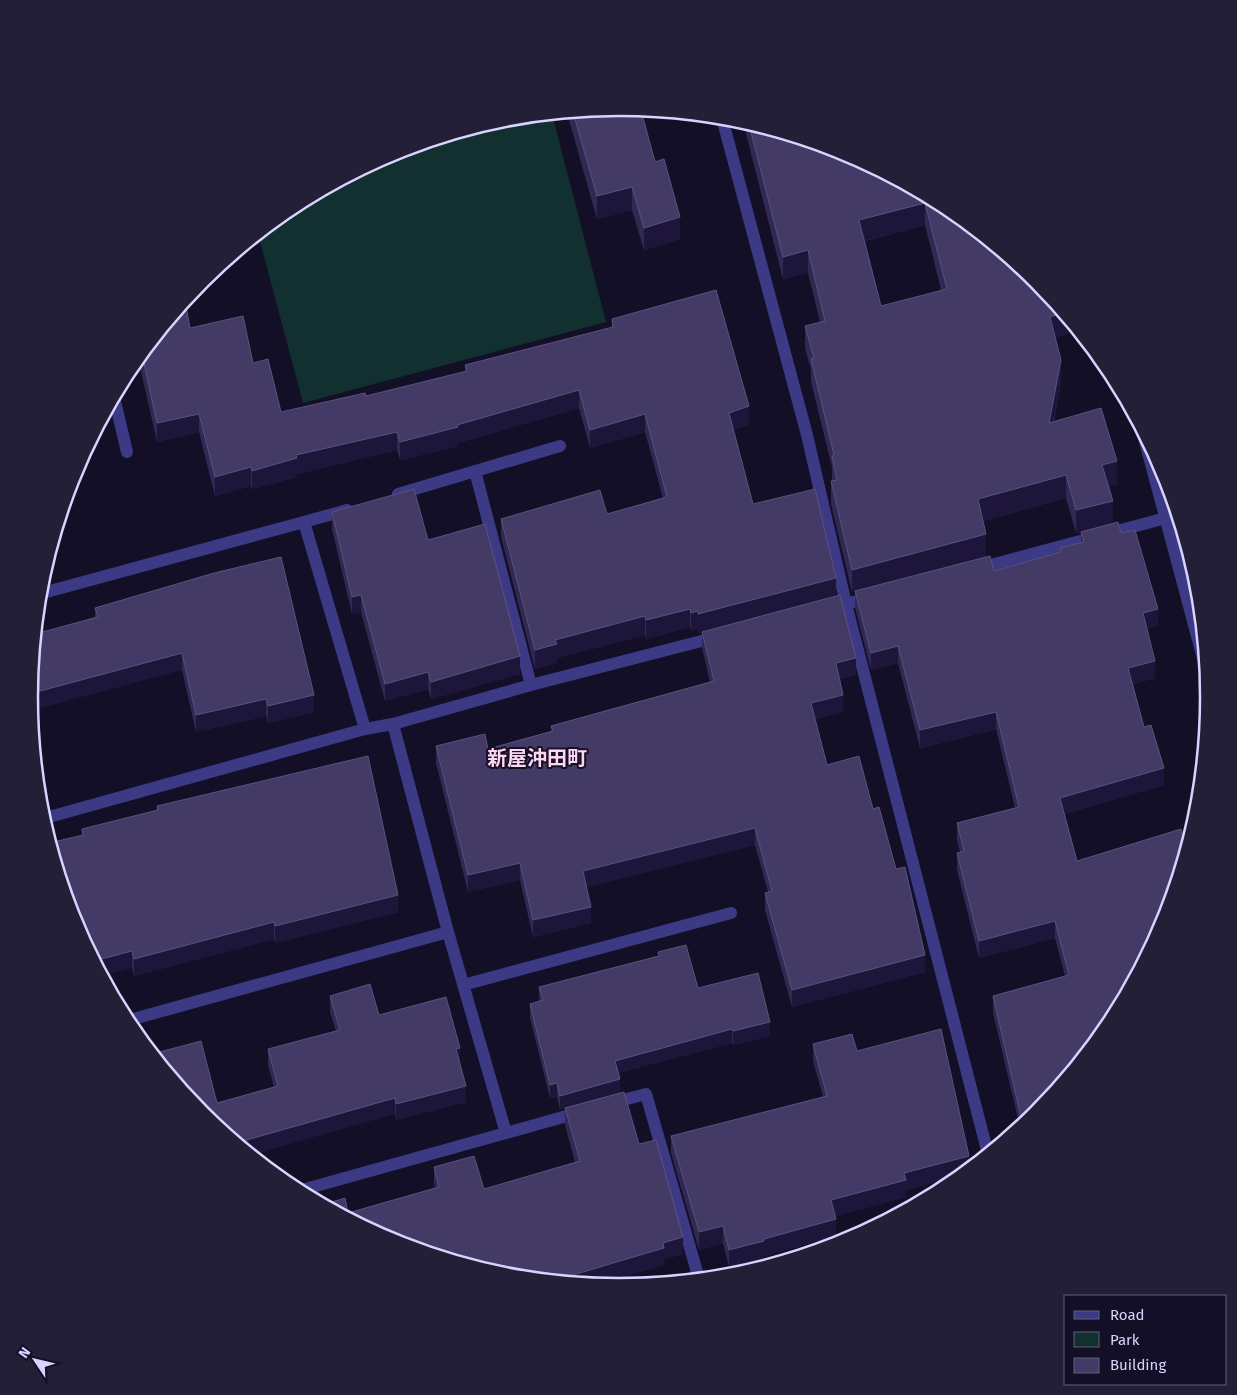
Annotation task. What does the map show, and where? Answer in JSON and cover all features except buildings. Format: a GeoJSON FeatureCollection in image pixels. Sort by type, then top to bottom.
{"type":"FeatureCollection","features":[{"type":"Feature","properties":{"kind":"street"},"geometry":{"type":"LineString","coordinates":[[724,127],[806,435],[846,604],[986,1147]]}},
{"type":"Feature","properties":{"kind":"street"},"geometry":{"type":"LineString","coordinates":[[116,405],[127,452]]}},
{"type":"Feature","properties":{"kind":"street"},"geometry":{"type":"LineString","coordinates":[[390,497],[560,446]]}},
{"type":"Feature","properties":{"kind":"street"},"geometry":{"type":"LineString","coordinates":[[475,471],[532,684]]}},
{"type":"Feature","properties":{"kind":"street"},"geometry":{"type":"LineString","coordinates":[[48,592],[361,505]]}},
{"type":"Feature","properties":{"kind":"street"},"geometry":{"type":"LineString","coordinates":[[968,571],[1171,517]]}},
{"type":"Feature","properties":{"kind":"street"},"geometry":{"type":"LineString","coordinates":[[1171,519],[1195,622]]}},
{"type":"Feature","properties":{"kind":"street"},"geometry":{"type":"LineString","coordinates":[[304,522],[365,729]]}},
{"type":"Feature","properties":{"kind":"street"},"geometry":{"type":"LineString","coordinates":[[817,611],[883,594]]}},
{"type":"Feature","properties":{"kind":"street"},"geometry":{"type":"LineString","coordinates":[[50,817],[365,729],[393,724],[532,684],[732,633]]}},
{"type":"Feature","properties":{"kind":"street"},"geometry":{"type":"LineString","coordinates":[[393,724],[448,932],[506,1133]]}},
{"type":"Feature","properties":{"kind":"street"},"geometry":{"type":"LineString","coordinates":[[463,985],[731,913]]}},
{"type":"Feature","properties":{"kind":"street"},"geometry":{"type":"LineString","coordinates":[[134,1019],[448,932]]}},
{"type":"Feature","properties":{"kind":"street"},"geometry":{"type":"LineString","coordinates":[[309,1189],[646,1094],[697,1273]]}},
{"type":"Feature","properties":{"kind":"green space"},"geometry":{"type":"Polygon","coordinates":[[[554,120],[606,322],[303,403],[260,241],[296,214],[328,194],[396,161],[468,136],[554,120]]]}},
{"type":"Feature","properties":{"kind":"district","name":"新屋沖田町"},"geometry":{"type":"Point","coordinates":[537,758]}}]}
